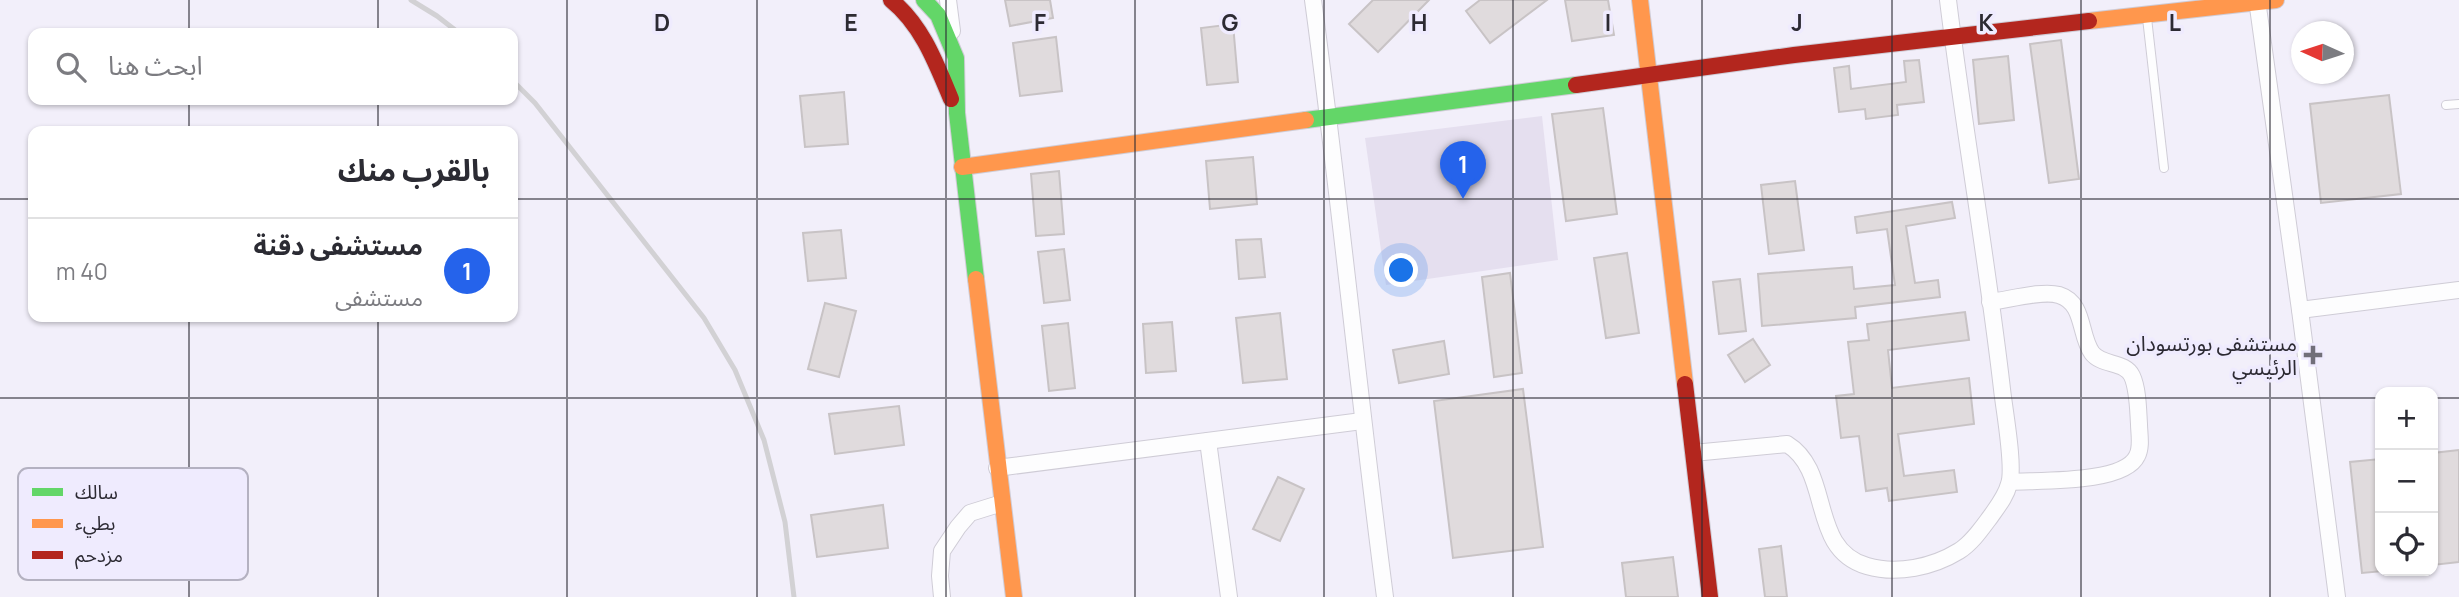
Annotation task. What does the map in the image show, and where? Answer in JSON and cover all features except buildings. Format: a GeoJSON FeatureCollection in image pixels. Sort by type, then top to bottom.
{"type":"FeatureCollection","features":[{"type":"Feature","properties":{"kind":"street"},"geometry":{"type":"LineString","coordinates":[[924,0],[938,15],[956,58]]}},
{"type":"Feature","properties":{"kind":"street"},"geometry":{"type":"LineString","coordinates":[[948,0],[956,58],[962,167],[1014,597]]}},
{"type":"Feature","properties":{"kind":"street"},"geometry":{"type":"LineString","coordinates":[[1313,0],[1385,597]]}},
{"type":"Feature","properties":{"kind":"street"},"geometry":{"type":"LineString","coordinates":[[1640,0],[1710,597]]}},
{"type":"Feature","properties":{"kind":"street"},"geometry":{"type":"LineString","coordinates":[[1693,453],[1787,444],[1799,451],[1809,468],[1836,546],[1849,558],[1866,566],[1890,570],[1921,566],[1960,550],[1979,532],[2000,505],[2010,482],[2009,450],[1948,0]]}},
{"type":"Feature","properties":{"kind":"street"},"geometry":{"type":"LineString","coordinates":[[962,167],[1480,99],[1649,74],[2276,0]]}},
{"type":"Feature","properties":{"kind":"street"},"geometry":{"type":"LineString","coordinates":[[895,1],[932,54],[957,113]]}},
{"type":"Feature","properties":{"kind":"street"},"geometry":{"type":"LineString","coordinates":[[2258,1],[2337,597]]}},
{"type":"Feature","properties":{"kind":"street"},"geometry":{"type":"LineString","coordinates":[[2300,310],[2459,290]]}},
{"type":"Feature","properties":{"kind":"street"},"geometry":{"type":"LineString","coordinates":[[1990,302],[2050,294],[2067,299],[2074,306],[2089,349],[2096,357],[2124,367],[2132,376],[2138,406],[2140,438],[2137,456],[2127,466],[2099,477],[2010,482]]}},
{"type":"Feature","properties":{"kind":"street"},"geometry":{"type":"LineString","coordinates":[[997,468],[1362,421]]}},
{"type":"Feature","properties":{"kind":"street"},"geometry":{"type":"LineString","coordinates":[[1208,441],[1228,597]]}},
{"type":"Feature","properties":{"kind":"street"},"geometry":{"type":"LineString","coordinates":[[942,597],[942,551],[970,513],[1002,503]]}},
{"type":"Feature","properties":{"kind":"lane"},"geometry":{"type":"LineString","coordinates":[[2147,15],[2164,168]]}},
{"type":"Feature","properties":{"kind":"lane"},"geometry":{"type":"LineString","coordinates":[[2446,105],[2459,104]]}},
{"type":"Feature","properties":{"kind":"shaded area"},"geometry":{"type":"Polygon","coordinates":[[[1542,116],[1558,260],[1386,285],[1365,138],[1542,116]]]}},
{"type":"Feature","properties":{"kind":"railway"},"geometry":{"type":"LineString","coordinates":[[411,0],[453,28]]}},
{"type":"Feature","properties":{"kind":"railway"},"geometry":{"type":"LineString","coordinates":[[518,86],[535,103],[704,318],[735,370],[764,440],[785,522],[794,597]]}},
{"type":"Feature","properties":{"kind":"traffic: fast"},"geometry":{"type":"LineString","coordinates":[[924,0],[938,15],[956,58],[957,113],[976,279]]}},
{"type":"Feature","properties":{"kind":"traffic: fast"},"geometry":{"type":"LineString","coordinates":[[1306,120],[1576,85]]}},
{"type":"Feature","properties":{"kind":"traffic: slow"},"geometry":{"type":"LineString","coordinates":[[1640,0],[1685,384]]}},
{"type":"Feature","properties":{"kind":"traffic: slow"},"geometry":{"type":"LineString","coordinates":[[2089,21],[2276,0]]}},
{"type":"Feature","properties":{"kind":"traffic: slow"},"geometry":{"type":"LineString","coordinates":[[962,167],[1306,120]]}},
{"type":"Feature","properties":{"kind":"traffic: slow"},"geometry":{"type":"LineString","coordinates":[[976,279],[1014,597]]}},
{"type":"Feature","properties":{"kind":"traffic: jam"},"geometry":{"type":"LineString","coordinates":[[891,0],[920,33],[951,99]]}},
{"type":"Feature","properties":{"kind":"traffic: jam"},"geometry":{"type":"LineString","coordinates":[[1576,85],[1794,55],[2089,21]]}},
{"type":"Feature","properties":{"kind":"traffic: jam"},"geometry":{"type":"LineString","coordinates":[[1685,384],[1710,597]]}},
{"type":"Feature","properties":{"kind":"place","name":"مستشفى دقنة"},"geometry":{"type":"Point","coordinates":[1463,199]}},
{"type":"Feature","properties":{"kind":"place","name":"مستشفى بورتسودان الرئيسي"},"geometry":{"type":"Point","coordinates":[2313,355]}}]}
